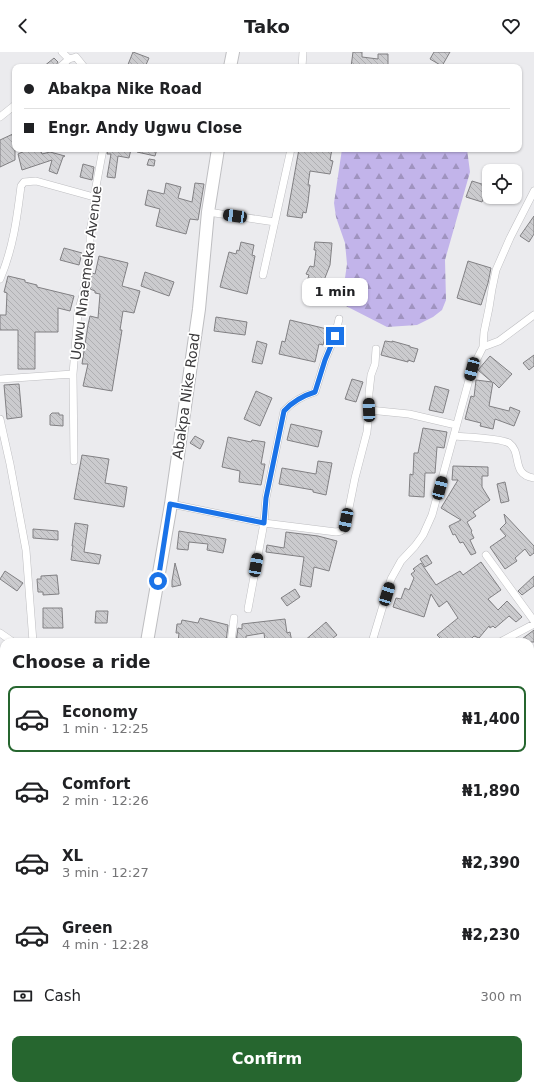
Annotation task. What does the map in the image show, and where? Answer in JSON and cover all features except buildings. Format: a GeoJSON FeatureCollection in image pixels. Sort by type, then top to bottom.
{"type":"FeatureCollection","features":[{"type":"Feature","properties":{"kind":"main road"},"geometry":{"type":"LineString","coordinates":[[230,64],[232,52]]}},
{"type":"Feature","properties":{"kind":"main road","name":"Abakpa Nike Road"},"geometry":{"type":"LineString","coordinates":[[148,638],[170,504],[199,309],[208,212],[218,152]]}},
{"type":"Feature","properties":{"kind":"street"},"geometry":{"type":"LineString","coordinates":[[62,52],[74,56],[81,64]]}},
{"type":"Feature","properties":{"kind":"street"},"geometry":{"type":"LineString","coordinates":[[302,64],[303,52]]}},
{"type":"Feature","properties":{"kind":"street"},"geometry":{"type":"LineString","coordinates":[[64,64],[74,56]]}},
{"type":"Feature","properties":{"kind":"street"},"geometry":{"type":"LineString","coordinates":[[0,117],[12,107]]}},
{"type":"Feature","properties":{"kind":"street","name":"Ugwu Nnaemeka Avenue"},"geometry":{"type":"LineString","coordinates":[[1,379],[73,374],[78,312],[83,295],[90,254],[90,231],[95,207],[94,197],[102,152]]}},
{"type":"Feature","properties":{"kind":"street"},"geometry":{"type":"LineString","coordinates":[[263,275],[290,152]]}},
{"type":"Feature","properties":{"kind":"street"},"geometry":{"type":"LineString","coordinates":[[0,279],[6,265],[16,226],[21,186],[24,182],[36,181],[94,197]]}},
{"type":"Feature","properties":{"kind":"street"},"geometry":{"type":"LineString","coordinates":[[373,638],[391,579],[401,561],[415,546],[423,534],[432,515],[472,369],[483,347],[484,332],[496,270],[510,238],[534,191]]}},
{"type":"Feature","properties":{"kind":"street"},"geometry":{"type":"LineString","coordinates":[[208,212],[275,222]]}},
{"type":"Feature","properties":{"kind":"street"},"geometry":{"type":"LineString","coordinates":[[483,347],[500,341],[534,315]]}},
{"type":"Feature","properties":{"kind":"street"},"geometry":{"type":"LineString","coordinates":[[248,609],[264,523],[266,498],[284,411],[291,402],[315,392],[325,360],[335,336],[339,319]]}},
{"type":"Feature","properties":{"kind":"street"},"geometry":{"type":"LineString","coordinates":[[170,504],[264,523],[336,532],[345,528],[367,432],[371,375],[375,364],[376,349]]}},
{"type":"Feature","properties":{"kind":"street"},"geometry":{"type":"LineString","coordinates":[[73,374],[74,461]]}},
{"type":"Feature","properties":{"kind":"street"},"geometry":{"type":"LineString","coordinates":[[369,410],[409,414],[456,425]]}},
{"type":"Feature","properties":{"kind":"street"},"geometry":{"type":"LineString","coordinates":[[0,419],[26,550],[33,638]]}},
{"type":"Feature","properties":{"kind":"street"},"geometry":{"type":"LineString","coordinates":[[454,436],[490,438],[508,443],[513,448],[521,472],[526,476],[534,478]]}},
{"type":"Feature","properties":{"kind":"street"},"geometry":{"type":"LineString","coordinates":[[486,555],[534,621]]}},
{"type":"Feature","properties":{"kind":"street"},"geometry":{"type":"LineString","coordinates":[[232,638],[234,618]]}},
{"type":"Feature","properties":{"kind":"street"},"geometry":{"type":"LineString","coordinates":[[508,638],[534,624]]}},
{"type":"Feature","properties":{"kind":"green space"},"geometry":{"type":"Polygon","coordinates":[[[342,152],[467,152],[470,172],[445,260],[446,300],[442,310],[433,317],[417,325],[387,327],[346,306],[342,299],[347,264],[345,243],[336,217],[334,203],[342,152]]]}},
{"type":"Feature","properties":{"kind":"route"},"geometry":{"type":"LineString","coordinates":[[158,581],[170,504],[264,523],[266,498],[284,411],[291,402],[315,392],[325,360],[335,336]]}}]}
